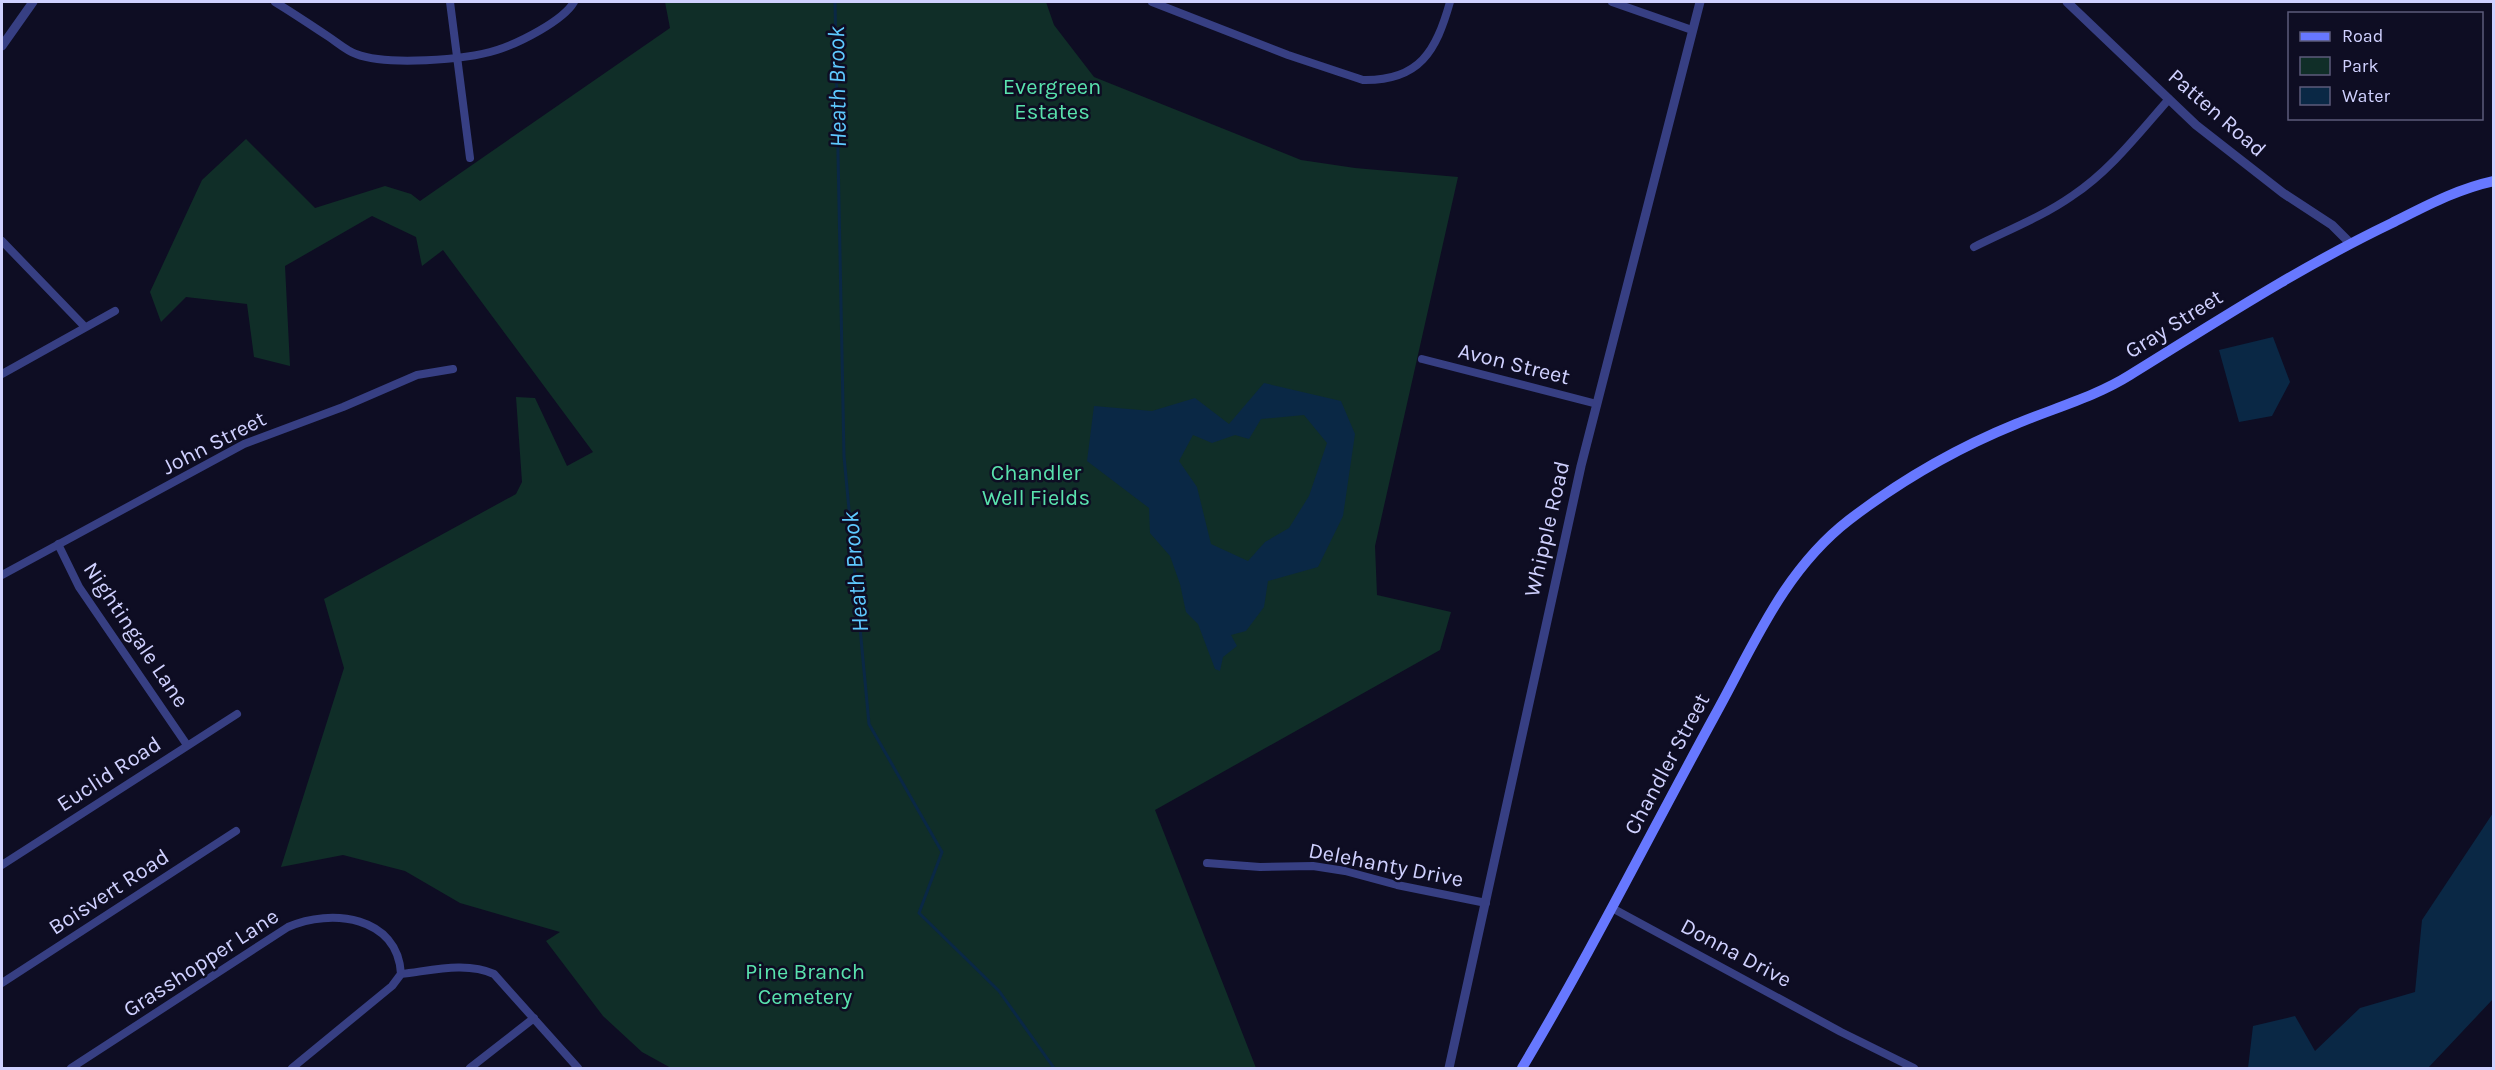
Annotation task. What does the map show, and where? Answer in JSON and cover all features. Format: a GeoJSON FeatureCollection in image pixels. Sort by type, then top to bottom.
{"type":"FeatureCollection","features":[{"type":"Feature","properties":{"kind":"main road","name":"Gray Street"},"geometry":{"type":"LineString","coordinates":[[1876,501],[1920,472],[1971,444],[2112,385],[2270,287],[2350,243],[2448,194],[2493,181]]}},
{"type":"Feature","properties":{"kind":"main road","name":"Chandler Street"},"geometry":{"type":"LineString","coordinates":[[1522,1068],[1612,908],[1770,611],[1791,579],[1830,535],[1876,501]]}},
{"type":"Feature","properties":{"kind":"street"},"geometry":{"type":"LineString","coordinates":[[2,46],[33,2]]}},
{"type":"Feature","properties":{"kind":"street"},"geometry":{"type":"LineString","coordinates":[[275,2],[354,54],[374,60],[393,61],[456,57],[496,51],[563,15],[574,2]]}},
{"type":"Feature","properties":{"kind":"street"},"geometry":{"type":"LineString","coordinates":[[450,2],[470,158]]}},
{"type":"Feature","properties":{"kind":"street"},"geometry":{"type":"LineString","coordinates":[[1152,2],[1288,55],[1363,80],[1372,80],[1400,75],[1413,68],[1429,54],[1438,38],[1450,2]]}},
{"type":"Feature","properties":{"kind":"street"},"geometry":{"type":"LineString","coordinates":[[1612,2],[1692,30]]}},
{"type":"Feature","properties":{"kind":"street","name":"Whipple Road"},"geometry":{"type":"LineString","coordinates":[[1449,1068],[1547,616],[1597,404],[1700,2]]}},
{"type":"Feature","properties":{"kind":"street","name":"Patten Road"},"geometry":{"type":"LineString","coordinates":[[2067,2],[2209,136],[2283,193],[2332,225],[2350,243]]}},
{"type":"Feature","properties":{"kind":"street"},"geometry":{"type":"LineString","coordinates":[[1974,247],[2057,205],[2082,189],[2109,165],[2169,99]]}},
{"type":"Feature","properties":{"kind":"street"},"geometry":{"type":"LineString","coordinates":[[2,241],[85,327]]}},
{"type":"Feature","properties":{"kind":"street"},"geometry":{"type":"LineString","coordinates":[[2,374],[115,311]]}},
{"type":"Feature","properties":{"kind":"street","name":"Avon Street"},"geometry":{"type":"LineString","coordinates":[[1422,359],[1597,404]]}},
{"type":"Feature","properties":{"kind":"street","name":"John Street"},"geometry":{"type":"LineString","coordinates":[[2,575],[244,444],[417,375],[453,369]]}},
{"type":"Feature","properties":{"kind":"street","name":"Nightingale Lane"},"geometry":{"type":"LineString","coordinates":[[58,544],[80,587],[187,745]]}},
{"type":"Feature","properties":{"kind":"street","name":"Euclid Road"},"geometry":{"type":"LineString","coordinates":[[2,865],[237,714]]}},
{"type":"Feature","properties":{"kind":"street","name":"Boisvert Road"},"geometry":{"type":"LineString","coordinates":[[2,983],[236,831]]}},
{"type":"Feature","properties":{"kind":"street","name":"Delehanty Drive"},"geometry":{"type":"LineString","coordinates":[[1206,863],[1324,868],[1486,903]]}},
{"type":"Feature","properties":{"kind":"street","name":"Donna Drive"},"geometry":{"type":"LineString","coordinates":[[1612,908],[1841,1032],[1914,1068]]}},
{"type":"Feature","properties":{"kind":"street","name":"Grasshopper Lane"},"geometry":{"type":"LineString","coordinates":[[71,1068],[277,933],[310,919],[347,919],[371,926],[391,941],[397,952],[401,974]]}},
{"type":"Feature","properties":{"kind":"street"},"geometry":{"type":"LineString","coordinates":[[292,1068],[392,986],[401,974],[461,968],[487,971],[499,978],[578,1068]]}},
{"type":"Feature","properties":{"kind":"street"},"geometry":{"type":"LineString","coordinates":[[470,1068],[534,1018]]}},
{"type":"Feature","properties":{"kind":"green space","name":"Chandler Well Fields"},"geometry":{"type":"Polygon","coordinates":[[[665,2],[1046,2],[1054,25],[1094,77],[1301,160],[1355,168],[1458,177],[1375,546],[1377,595],[1451,612],[1440,650],[1155,810],[1256,1068],[671,1068],[642,1052],[603,1016],[546,941],[560,932],[460,903],[405,871],[343,855],[281,867],[344,668],[324,599],[516,494],[522,482],[516,397],[535,398],[567,466],[593,452],[443,250],[422,266],[416,237],[372,216],[285,266],[290,366],[254,357],[247,304],[186,297],[161,322],[150,292],[202,180],[246,139],[315,208],[385,186],[411,194],[420,201],[670,28],[665,2]]]}},
{"type":"Feature","properties":{"kind":"water"},"geometry":{"type":"Polygon","coordinates":[[[2273,337],[2290,382],[2272,416],[2239,422],[2219,350],[2273,337]]]}},
{"type":"Feature","properties":{"kind":"water"},"geometry":{"type":"Polygon","coordinates":[[[1264,383],[1341,401],[1355,434],[1343,516],[1318,567],[1268,581],[1264,607],[1246,631],[1231,635],[1237,646],[1223,657],[1220,671],[1215,669],[1198,624],[1186,612],[1180,584],[1170,556],[1150,533],[1149,508],[1087,461],[1094,406],[1152,411],[1195,398],[1229,424],[1264,383]],[[1304,415],[1261,419],[1249,439],[1235,435],[1212,443],[1193,435],[1179,461],[1197,487],[1211,544],[1248,561],[1265,542],[1289,528],[1309,496],[1327,443],[1304,415]]]}},
{"type":"Feature","properties":{"kind":"water"},"geometry":{"type":"Polygon","coordinates":[[[2493,813],[2493,999],[2428,1068],[2248,1068],[2253,1026],[2295,1016],[2315,1051],[2360,1008],[2415,992],[2422,920],[2493,813]]]}},
{"type":"Feature","properties":{"kind":"waterway","name":"Heath Brook"},"geometry":{"type":"LineString","coordinates":[[835,2],[844,456],[869,724],[942,852],[919,913],[999,991],[1054,1068]]}},
{"type":"Feature","properties":{"kind":"park label","name":"Evergreen Estates"},"geometry":{"type":"Point","coordinates":[1052,100]}},
{"type":"Feature","properties":{"kind":"park label","name":"Pine Branch Cemetery"},"geometry":{"type":"Point","coordinates":[805,984]}}]}
